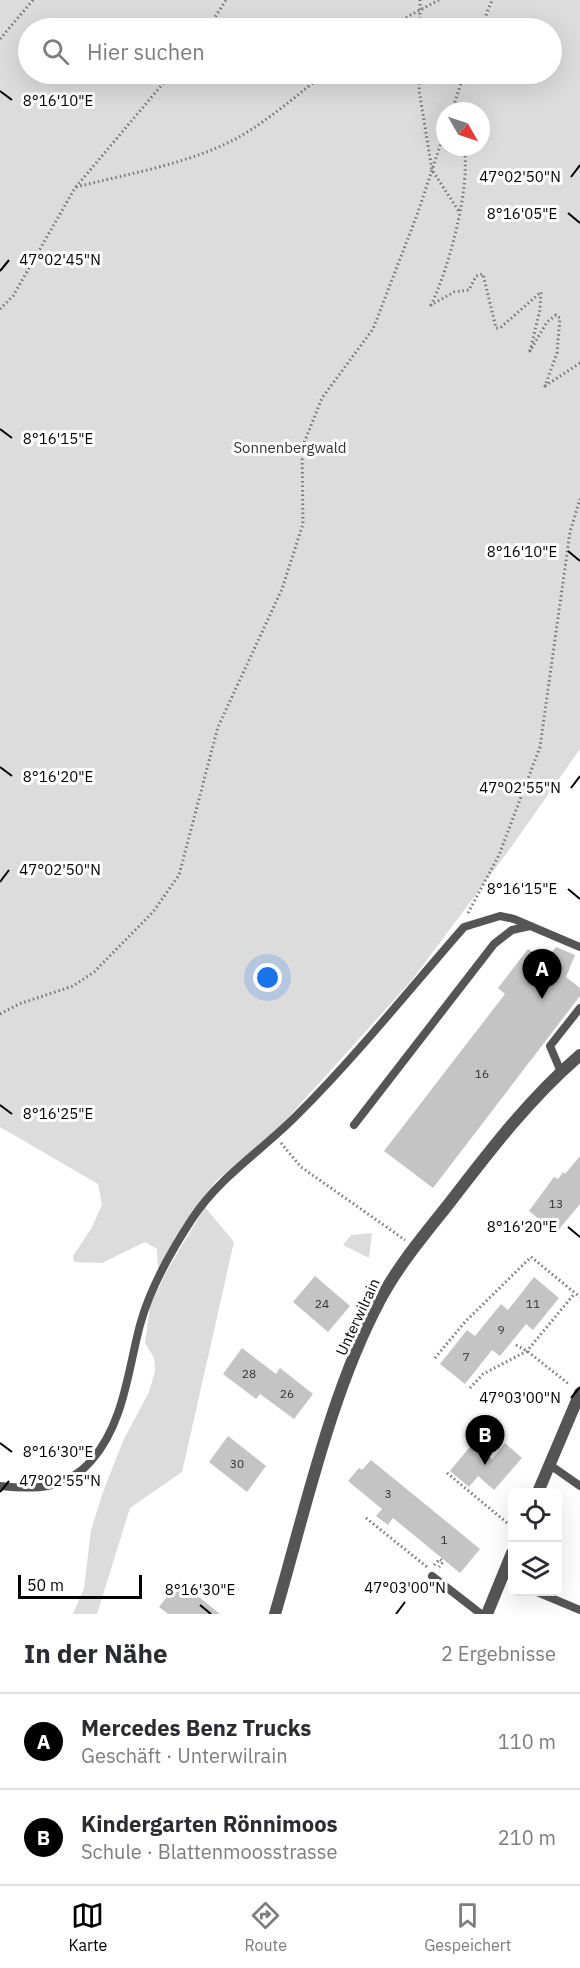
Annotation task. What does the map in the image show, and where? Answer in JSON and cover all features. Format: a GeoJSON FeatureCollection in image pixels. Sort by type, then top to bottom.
{"type":"FeatureCollection","features":[{"type":"Feature","properties":{"kind":"street","name":"Unterwilrain"},"geometry":{"type":"LineString","coordinates":[[275,1614],[340,1394],[379,1302],[415,1247],[500,1138],[561,1072],[580,1055]]}},
{"type":"Feature","properties":{"kind":"street"},"geometry":{"type":"LineString","coordinates":[[540,1488],[576,1390]]}},
{"type":"Feature","properties":{"kind":"street"},"geometry":{"type":"LineString","coordinates":[[487,1614],[507,1579]]}},
{"type":"Feature","properties":{"kind":"lane"},"geometry":{"type":"LineString","coordinates":[[0,1486],[28,1488],[62,1484],[77,1475],[93,1458],[117,1415],[126,1388],[140,1323],[152,1291],[192,1218],[216,1187],[276,1137],[323,1089],[465,926],[500,916],[531,925],[580,947]]}},
{"type":"Feature","properties":{"kind":"lane"},"geometry":{"type":"LineString","coordinates":[[354,1125],[494,944],[512,930],[531,925]]}},
{"type":"Feature","properties":{"kind":"lane"},"geometry":{"type":"LineString","coordinates":[[561,1072],[550,1046],[580,1008]]}},
{"type":"Feature","properties":{"kind":"lane"},"geometry":{"type":"LineString","coordinates":[[550,1465],[580,1486]]}},
{"type":"Feature","properties":{"kind":"lane"},"geometry":{"type":"LineString","coordinates":[[431,1573],[481,1614]]}},
{"type":"Feature","properties":{"kind":"lane"},"geometry":{"type":"LineString","coordinates":[[547,1596],[580,1610]]}},
{"type":"Feature","properties":{"kind":"path"},"geometry":{"type":"LineString","coordinates":[[0,39],[33,0]]}},
{"type":"Feature","properties":{"kind":"path"},"geometry":{"type":"LineString","coordinates":[[214,18],[226,0]]}},
{"type":"Feature","properties":{"kind":"path"},"geometry":{"type":"LineString","coordinates":[[420,0],[420,18]]}},
{"type":"Feature","properties":{"kind":"path"},"geometry":{"type":"LineString","coordinates":[[403,18],[439,0]]}},
{"type":"Feature","properties":{"kind":"path"},"geometry":{"type":"LineString","coordinates":[[485,18],[492,0]]}},
{"type":"Feature","properties":{"kind":"path"},"geometry":{"type":"LineString","coordinates":[[0,309],[13,297],[75,188],[163,84]]}},
{"type":"Feature","properties":{"kind":"path"},"geometry":{"type":"LineString","coordinates":[[75,188],[195,155],[237,138],[274,115],[312,84]]}},
{"type":"Feature","properties":{"kind":"path"},"geometry":{"type":"LineString","coordinates":[[419,84],[432,170],[460,213]]}},
{"type":"Feature","properties":{"kind":"path"},"geometry":{"type":"LineString","coordinates":[[454,102],[460,84]]}},
{"type":"Feature","properties":{"kind":"path"},"geometry":{"type":"LineString","coordinates":[[0,1014],[19,1004],[73,986],[94,972],[153,912],[179,875],[188,849],[218,727],[282,590],[303,524],[302,448],[322,398],[373,329],[437,156]]}},
{"type":"Feature","properties":{"kind":"path"},"geometry":{"type":"LineString","coordinates":[[465,156],[460,213],[431,305],[454,292],[469,290],[476,276],[483,274],[495,328],[500,328],[541,292],[540,310],[530,351],[547,322],[556,315],[560,318],[557,353],[545,386],[580,363]]}},
{"type":"Feature","properties":{"kind":"path"},"geometry":{"type":"LineString","coordinates":[[465,926],[467,914],[499,855],[540,747],[570,532],[580,499]]}},
{"type":"Feature","properties":{"kind":"path"},"geometry":{"type":"LineString","coordinates":[[276,1137],[301,1167],[415,1247]]}},
{"type":"Feature","properties":{"kind":"path"},"geometry":{"type":"LineString","coordinates":[[435,1358],[465,1322],[531,1257],[580,1297]]}},
{"type":"Feature","properties":{"kind":"path"},"geometry":{"type":"LineString","coordinates":[[470,1388],[483,1374],[528,1351],[575,1293]]}},
{"type":"Feature","properties":{"kind":"path"},"geometry":{"type":"LineString","coordinates":[[516,1345],[528,1351],[576,1390]]}},
{"type":"Feature","properties":{"kind":"path"},"geometry":{"type":"LineString","coordinates":[[447,1473],[508,1524]]}},
{"type":"Feature","properties":{"kind":"path"},"geometry":{"type":"LineString","coordinates":[[366,1518],[431,1573]]}},
{"type":"Feature","properties":{"kind":"green space","name":"Sonnenbergwald"},"geometry":{"type":"Polygon","coordinates":[[[0,0],[580,0],[580,749],[512,846],[412,980],[276,1131],[216,1181],[183,1226],[158,1270],[157,1249],[145,1242],[102,1263],[74,1262],[73,1256],[91,1229],[102,1205],[98,1184],[0,1127],[0,0]]]}},
{"type":"Feature","properties":{"kind":"green space"},"geometry":{"type":"Polygon","coordinates":[[[205,1207],[234,1242],[182,1472],[130,1508],[97,1614],[73,1614],[84,1588],[91,1530],[103,1492],[123,1441],[149,1392],[155,1371],[154,1358],[145,1343],[150,1306],[168,1269],[205,1207]]]}},
{"type":"Feature","properties":{"kind":"green space"},"geometry":{"type":"Polygon","coordinates":[[[372,1233],[369,1258],[343,1245],[351,1235],[372,1233]]]}},
{"type":"Feature","properties":{"kind":"building"},"geometry":{"type":"Polygon","coordinates":[[[556,947],[575,955],[566,977],[580,988],[580,996],[433,1188],[384,1151],[505,994],[498,988],[528,949],[538,956],[542,951],[549,956],[556,947]]]}},
{"type":"Feature","properties":{"kind":"building"},"geometry":{"type":"Polygon","coordinates":[[[580,1156],[580,1204],[556,1233],[529,1211],[554,1177],[558,1179],[563,1172],[565,1174],[580,1156]]]}},
{"type":"Feature","properties":{"kind":"building"},"geometry":{"type":"Polygon","coordinates":[[[315,1276],[350,1306],[328,1332],[293,1302],[315,1276]]]}},
{"type":"Feature","properties":{"kind":"building"},"geometry":{"type":"Polygon","coordinates":[[[534,1277],[559,1298],[533,1330],[526,1324],[500,1356],[492,1350],[465,1384],[440,1364],[467,1330],[475,1336],[501,1304],[508,1310],[534,1277]]]}},
{"type":"Feature","properties":{"kind":"building"},"geometry":{"type":"Polygon","coordinates":[[[242,1348],[276,1374],[280,1368],[313,1394],[294,1419],[260,1394],[256,1399],[223,1374],[242,1348]]]}},
{"type":"Feature","properties":{"kind":"building"},"geometry":{"type":"Polygon","coordinates":[[[228,1436],[266,1466],[247,1492],[209,1462],[228,1436]]]}},
{"type":"Feature","properties":{"kind":"building"},"geometry":{"type":"Polygon","coordinates":[[[473,1443],[492,1459],[505,1443],[522,1458],[494,1490],[478,1476],[469,1487],[450,1471],[473,1443]]]}},
{"type":"Feature","properties":{"kind":"building"},"geometry":{"type":"Polygon","coordinates":[[[371,1460],[480,1549],[460,1573],[393,1518],[388,1525],[376,1516],[382,1509],[348,1481],[359,1468],[362,1470],[371,1460]]]}},
{"type":"Feature","properties":{"kind":"building"},"geometry":{"type":"Polygon","coordinates":[[[179,1581],[220,1614],[168,1614],[159,1607],[179,1581]]]}},
{"type":"Feature","properties":{"kind":"place","name":"Mercedes Benz Trucks"},"geometry":{"type":"Point","coordinates":[542,999]}},
{"type":"Feature","properties":{"kind":"place","name":"Kindergarten Rönnimoos"},"geometry":{"type":"Point","coordinates":[485,1465]}}]}
